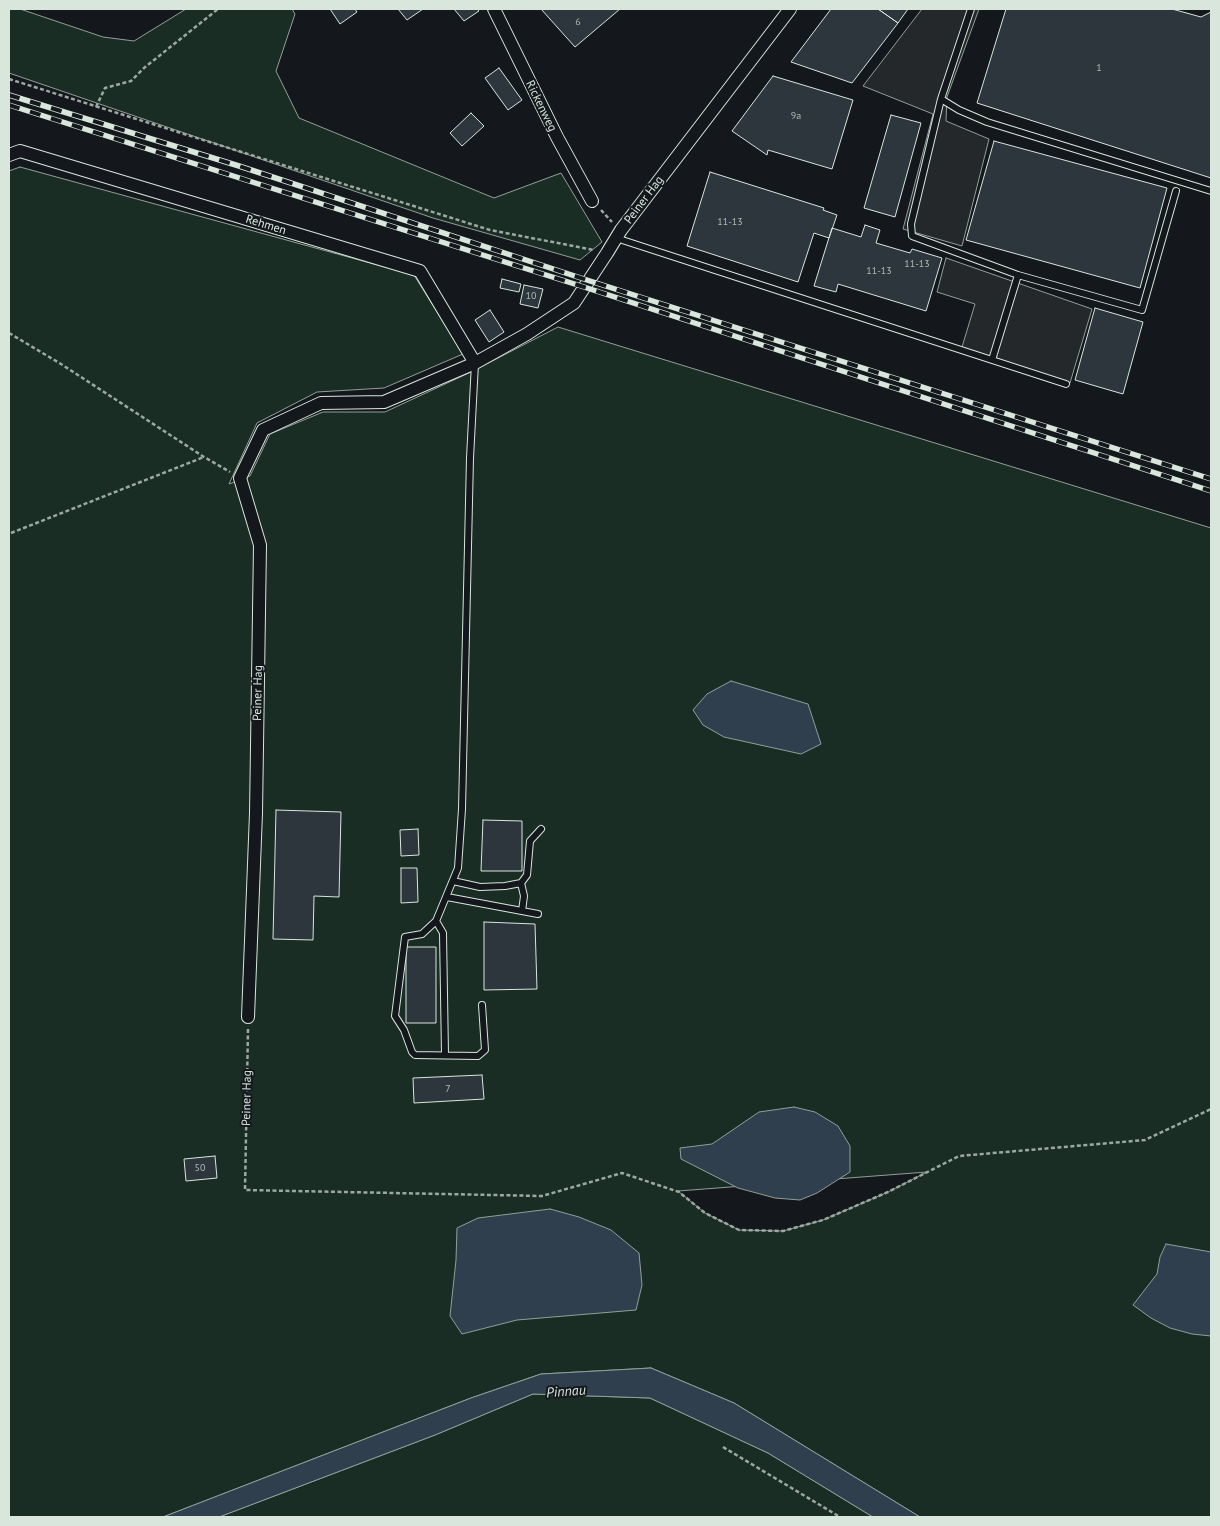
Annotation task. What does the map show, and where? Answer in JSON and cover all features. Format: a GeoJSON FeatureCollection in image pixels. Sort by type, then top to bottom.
{"type":"FeatureCollection","features":[{"type":"Feature","properties":{"kind":"street","name":"Rickenweg"},"geometry":{"type":"LineString","coordinates":[[494,9],[557,138],[592,201]]}},
{"type":"Feature","properties":{"kind":"street","name":"Peiner Hag"},"geometry":{"type":"LineString","coordinates":[[248,1018],[256,813],[260,545],[240,478],[263,430],[321,404],[384,402],[475,363],[527,334],[574,303],[608,253],[618,234],[790,9]]}},
{"type":"Feature","properties":{"kind":"street","name":"Rehmen"},"geometry":{"type":"LineString","coordinates":[[9,155],[20,151],[420,271],[475,363]]}},
{"type":"Feature","properties":{"kind":"lane"},"geometry":{"type":"LineString","coordinates":[[971,9],[942,100],[912,224],[912,236],[1018,275],[1142,310],[1176,191]]}},
{"type":"Feature","properties":{"kind":"lane"},"geometry":{"type":"LineString","coordinates":[[942,100],[959,110],[987,122],[1211,191]]}},
{"type":"Feature","properties":{"kind":"lane"},"geometry":{"type":"LineString","coordinates":[[618,234],[1066,384]]}},
{"type":"Feature","properties":{"kind":"lane"},"geometry":{"type":"LineString","coordinates":[[992,360],[1018,275]]}},
{"type":"Feature","properties":{"kind":"lane"},"geometry":{"type":"LineString","coordinates":[[475,363],[470,458],[462,808],[458,868],[436,921],[422,934],[405,937],[395,1016],[404,1030],[414,1055],[478,1056],[485,1050],[482,1005]]}},
{"type":"Feature","properties":{"kind":"lane"},"geometry":{"type":"LineString","coordinates":[[522,911],[524,896],[522,884],[527,875],[530,841],[541,829]]}},
{"type":"Feature","properties":{"kind":"lane"},"geometry":{"type":"LineString","coordinates":[[453,881],[480,887],[522,884]]}},
{"type":"Feature","properties":{"kind":"lane"},"geometry":{"type":"LineString","coordinates":[[447,897],[538,914]]}},
{"type":"Feature","properties":{"kind":"lane"},"geometry":{"type":"LineString","coordinates":[[436,921],[443,933],[445,1055]]}},
{"type":"Feature","properties":{"kind":"path"},"geometry":{"type":"LineString","coordinates":[[96,106],[105,88],[131,81],[144,68],[218,9]]}},
{"type":"Feature","properties":{"kind":"path"},"geometry":{"type":"LineString","coordinates":[[9,79],[490,230],[608,253]]}},
{"type":"Feature","properties":{"kind":"path"},"geometry":{"type":"LineString","coordinates":[[592,201],[618,234]]}},
{"type":"Feature","properties":{"kind":"path"},"geometry":{"type":"LineString","coordinates":[[9,333],[240,478]]}},
{"type":"Feature","properties":{"kind":"path"},"geometry":{"type":"LineString","coordinates":[[11,533],[204,457]]}},
{"type":"Feature","properties":{"kind":"path","name":"Peiner Hag"},"geometry":{"type":"LineString","coordinates":[[248,1018],[245,1190],[542,1196],[622,1173],[679,1192],[705,1213],[739,1230],[783,1230],[823,1220],[888,1192],[959,1156],[1145,1140],[1211,1109]]}},
{"type":"Feature","properties":{"kind":"path"},"geometry":{"type":"LineString","coordinates":[[723,1447],[840,1517]]}},
{"type":"Feature","properties":{"kind":"green space"},"geometry":{"type":"Polygon","coordinates":[[[9,9],[20,9],[103,37],[134,41],[186,9],[292,9],[295,14],[276,71],[299,118],[494,198],[561,173],[602,242],[580,260],[433,218],[9,73],[9,9]]]}},
{"type":"Feature","properties":{"kind":"green space"},"geometry":{"type":"Polygon","coordinates":[[[20,167],[414,275],[463,354],[384,388],[317,392],[257,423],[229,484],[250,476],[270,434],[323,412],[385,412],[473,371],[558,327],[1211,528],[1211,1517],[920,1517],[734,1403],[651,1368],[541,1374],[471,1398],[163,1517],[9,1517],[9,171],[20,167]],[[927,1172],[678,1191],[705,1213],[739,1230],[783,1231],[823,1220],[888,1192],[927,1172]]]}},
{"type":"Feature","properties":{"kind":"green space"},"geometry":{"type":"Polygon","coordinates":[[[533,1394],[650,1398],[768,1453],[873,1517],[219,1517],[435,1435],[533,1394]]]}},
{"type":"Feature","properties":{"kind":"shaded area"},"geometry":{"type":"Polygon","coordinates":[[[922,9],[979,9],[947,97],[946,121],[989,139],[962,246],[903,229],[933,114],[863,86],[922,9]]]}},
{"type":"Feature","properties":{"kind":"shaded area"},"geometry":{"type":"Polygon","coordinates":[[[946,258],[1092,309],[1070,383],[962,347],[975,304],[937,292],[946,258]]]}},
{"type":"Feature","properties":{"kind":"water"},"geometry":{"type":"Polygon","coordinates":[[[731,681],[808,704],[821,744],[801,754],[724,737],[703,725],[693,710],[707,694],[731,681]]]}},
{"type":"Feature","properties":{"kind":"water"},"geometry":{"type":"Polygon","coordinates":[[[794,1107],[815,1112],[838,1126],[850,1146],[850,1172],[817,1193],[800,1200],[775,1198],[738,1188],[681,1159],[680,1148],[712,1144],[759,1112],[794,1107]]]}},
{"type":"Feature","properties":{"kind":"water"},"geometry":{"type":"Polygon","coordinates":[[[550,1209],[579,1217],[611,1230],[639,1253],[642,1285],[636,1310],[517,1320],[462,1334],[450,1316],[456,1260],[457,1228],[478,1218],[550,1209]]]}},
{"type":"Feature","properties":{"kind":"water"},"geometry":{"type":"Polygon","coordinates":[[[1166,1244],[1211,1252],[1211,1336],[1192,1334],[1170,1328],[1151,1318],[1133,1305],[1157,1274],[1160,1257],[1166,1244]]]}},
{"type":"Feature","properties":{"kind":"water","name":"Pinnau"},"geometry":{"type":"Polygon","coordinates":[[[651,1368],[734,1403],[920,1517],[873,1517],[768,1453],[650,1398],[533,1394],[435,1435],[219,1517],[163,1517],[471,1398],[541,1374],[651,1368]]]}},
{"type":"Feature","properties":{"kind":"building"},"geometry":{"type":"Polygon","coordinates":[[[330,9],[355,9],[357,12],[340,24],[330,9]]]}},
{"type":"Feature","properties":{"kind":"building"},"geometry":{"type":"Polygon","coordinates":[[[398,9],[423,9],[407,20],[398,9]]]}},
{"type":"Feature","properties":{"kind":"building"},"geometry":{"type":"Polygon","coordinates":[[[454,9],[477,9],[479,11],[464,21],[454,9]]]}},
{"type":"Feature","properties":{"kind":"building"},"geometry":{"type":"Polygon","coordinates":[[[541,9],[620,9],[575,47],[541,9]]]}},
{"type":"Feature","properties":{"kind":"building"},"geometry":{"type":"Polygon","coordinates":[[[831,9],[878,9],[898,23],[852,83],[791,62],[831,9]]]}},
{"type":"Feature","properties":{"kind":"building"},"geometry":{"type":"Polygon","coordinates":[[[878,9],[908,9],[898,23],[878,9]]]}},
{"type":"Feature","properties":{"kind":"building"},"geometry":{"type":"Polygon","coordinates":[[[1006,9],[1172,9],[1201,17],[1211,12],[1211,178],[977,103],[1006,9]]]}},
{"type":"Feature","properties":{"kind":"building"},"geometry":{"type":"Polygon","coordinates":[[[499,68],[522,100],[508,110],[485,78],[499,68]]]}},
{"type":"Feature","properties":{"kind":"building"},"geometry":{"type":"Polygon","coordinates":[[[773,76],[853,100],[832,169],[768,150],[767,155],[732,131],[773,76]]]}},
{"type":"Feature","properties":{"kind":"building"},"geometry":{"type":"Polygon","coordinates":[[[471,113],[484,126],[462,146],[450,133],[471,113]]]}},
{"type":"Feature","properties":{"kind":"building"},"geometry":{"type":"Polygon","coordinates":[[[891,115],[921,123],[895,217],[864,208],[891,115]]]}},
{"type":"Feature","properties":{"kind":"building"},"geometry":{"type":"Polygon","coordinates":[[[994,141],[1167,188],[1140,288],[966,240],[994,141]]]}},
{"type":"Feature","properties":{"kind":"building"},"geometry":{"type":"Polygon","coordinates":[[[710,172],[824,208],[823,210],[837,215],[829,238],[814,233],[798,282],[687,246],[710,172]]]}},
{"type":"Feature","properties":{"kind":"building"},"geometry":{"type":"Polygon","coordinates":[[[865,225],[880,230],[876,243],[910,253],[912,249],[942,258],[926,311],[838,284],[836,292],[814,286],[832,228],[861,237],[865,225]]]}},
{"type":"Feature","properties":{"kind":"building"},"geometry":{"type":"Polygon","coordinates":[[[502,279],[521,284],[519,292],[500,288],[502,279]]]}},
{"type":"Feature","properties":{"kind":"building"},"geometry":{"type":"Polygon","coordinates":[[[524,285],[543,289],[538,308],[520,304],[524,285]]]}},
{"type":"Feature","properties":{"kind":"building"},"geometry":{"type":"Polygon","coordinates":[[[1095,308],[1143,322],[1123,394],[1075,380],[1095,308]]]}},
{"type":"Feature","properties":{"kind":"building"},"geometry":{"type":"Polygon","coordinates":[[[490,310],[504,332],[489,342],[475,320],[490,310]]]}},
{"type":"Feature","properties":{"kind":"building"},"geometry":{"type":"Polygon","coordinates":[[[276,810],[341,812],[339,897],[314,896],[313,940],[273,939],[276,810]]]}},
{"type":"Feature","properties":{"kind":"building"},"geometry":{"type":"Polygon","coordinates":[[[483,820],[522,821],[522,871],[481,871],[483,820]]]}},
{"type":"Feature","properties":{"kind":"building"},"geometry":{"type":"Polygon","coordinates":[[[418,829],[419,855],[401,856],[400,830],[418,829]]]}},
{"type":"Feature","properties":{"kind":"building"},"geometry":{"type":"Polygon","coordinates":[[[401,868],[417,868],[418,902],[401,903],[401,868]]]}},
{"type":"Feature","properties":{"kind":"building"},"geometry":{"type":"Polygon","coordinates":[[[484,922],[535,924],[537,989],[484,990],[484,922]]]}},
{"type":"Feature","properties":{"kind":"building"},"geometry":{"type":"Polygon","coordinates":[[[406,947],[436,947],[436,1023],[406,1023],[406,947]]]}},
{"type":"Feature","properties":{"kind":"building"},"geometry":{"type":"Polygon","coordinates":[[[482,1075],[484,1099],[414,1103],[413,1078],[482,1075]]]}},
{"type":"Feature","properties":{"kind":"building"},"geometry":{"type":"Polygon","coordinates":[[[215,1156],[217,1178],[186,1181],[184,1159],[215,1156]]]}},
{"type":"Feature","properties":{"kind":"railway"},"geometry":{"type":"LineString","coordinates":[[9,95],[239,166],[590,281],[1211,479]]}},
{"type":"Feature","properties":{"kind":"railway"},"geometry":{"type":"LineString","coordinates":[[9,105],[584,287],[1211,491]]}}]}
